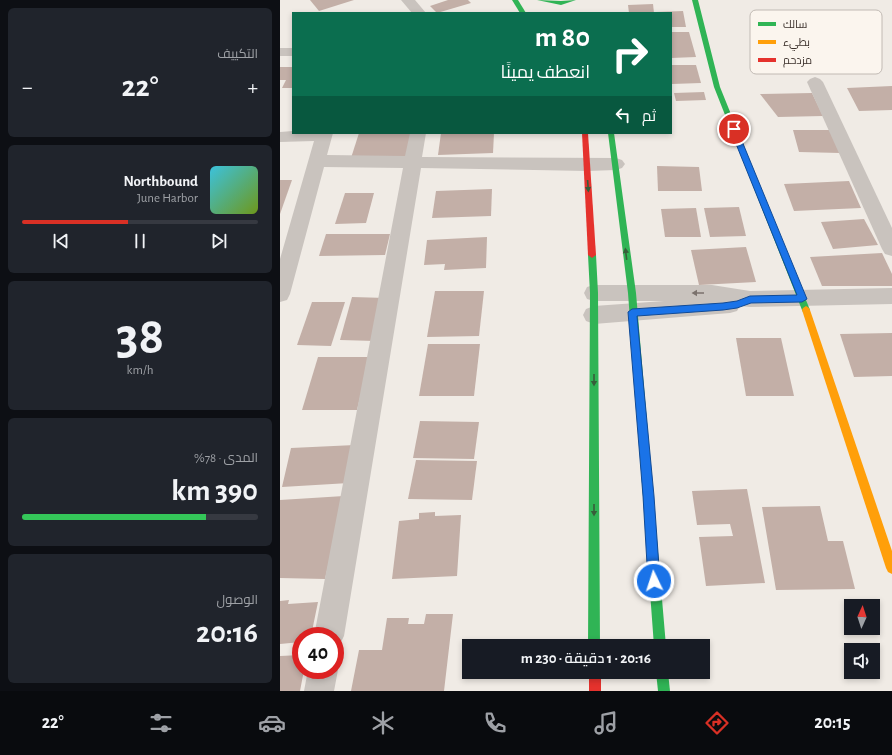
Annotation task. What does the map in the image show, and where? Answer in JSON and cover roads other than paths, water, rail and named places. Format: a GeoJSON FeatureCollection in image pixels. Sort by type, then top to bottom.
{"type":"FeatureCollection","features":[{"type":"Feature","properties":{"kind":"street"},"geometry":{"type":"LineString","coordinates":[[408,0],[418,12]]}},
{"type":"Feature","properties":{"kind":"street"},"geometry":{"type":"LineString","coordinates":[[515,0],[523,12]]}},
{"type":"Feature","properties":{"kind":"street"},"geometry":{"type":"LineString","coordinates":[[538,2],[561,3],[573,0]]}},
{"type":"Feature","properties":{"kind":"street"},"geometry":{"type":"LineString","coordinates":[[570,9],[577,0]]}},
{"type":"Feature","properties":{"kind":"street"},"geometry":{"type":"LineString","coordinates":[[695,0],[717,87],[802,299],[892,568]]}},
{"type":"Feature","properties":{"kind":"street"},"geometry":{"type":"LineString","coordinates":[[280,52],[292,52]]}},
{"type":"Feature","properties":{"kind":"street"},"geometry":{"type":"LineString","coordinates":[[815,82],[892,248]]}},
{"type":"Feature","properties":{"kind":"street"},"geometry":{"type":"LineString","coordinates":[[280,137],[325,134],[280,294]]}},
{"type":"Feature","properties":{"kind":"street"},"geometry":{"type":"LineString","coordinates":[[331,627],[418,134]]}},
{"type":"Feature","properties":{"kind":"street"},"geometry":{"type":"LineString","coordinates":[[585,134],[594,293],[594,639]]}},
{"type":"Feature","properties":{"kind":"street"},"geometry":{"type":"LineString","coordinates":[[611,134],[632,303],[659,639]]}},
{"type":"Feature","properties":{"kind":"street"},"geometry":{"type":"LineString","coordinates":[[318,160],[587,165],[616,164]]}},
{"type":"Feature","properties":{"kind":"street"},"geometry":{"type":"LineString","coordinates":[[594,293],[632,303],[723,306],[737,304],[750,299],[892,296]]}},
{"type":"Feature","properties":{"kind":"street"},"geometry":{"type":"LineString","coordinates":[[594,315],[632,303]]}},
{"type":"Feature","properties":{"kind":"street"},"geometry":{"type":"LineString","coordinates":[[319,691],[321,679]]}},
{"type":"Feature","properties":{"kind":"street"},"geometry":{"type":"LineString","coordinates":[[595,679],[596,691]]}},
{"type":"Feature","properties":{"kind":"street"},"geometry":{"type":"LineString","coordinates":[[663,679],[664,691]]}}]}
